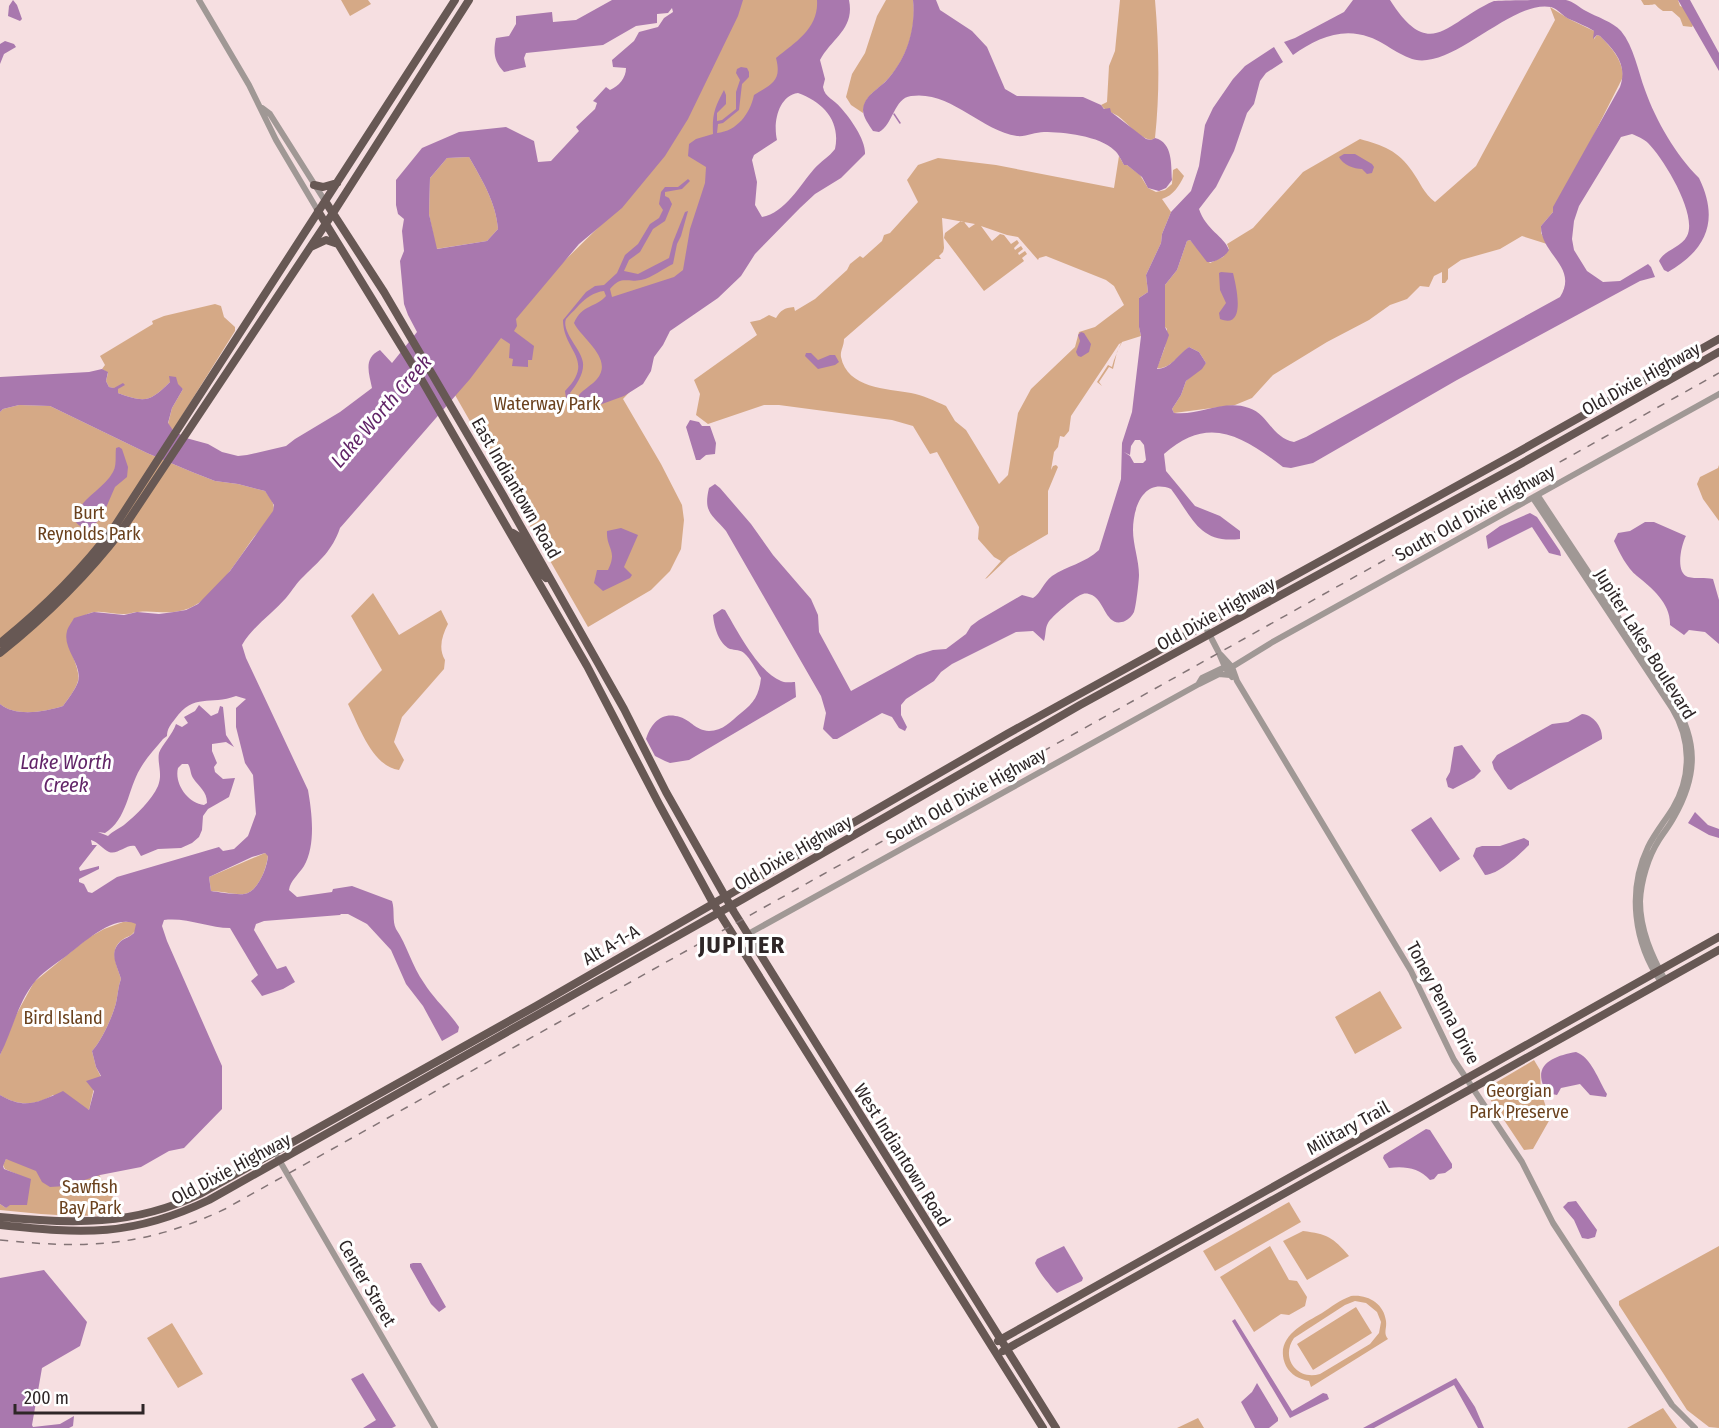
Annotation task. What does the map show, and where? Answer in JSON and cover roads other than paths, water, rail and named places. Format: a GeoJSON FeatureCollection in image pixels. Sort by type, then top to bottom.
{"type":"FeatureCollection","features":[{"type":"Feature","properties":{"kind":"main road"},"geometry":{"type":"LineString","coordinates":[[0,653],[39,621],[91,570],[122,530],[318,212],[455,0]]}},
{"type":"Feature","properties":{"kind":"main road"},"geometry":{"type":"LineString","coordinates":[[183,430],[326,224],[469,0]]}},
{"type":"Feature","properties":{"kind":"main road"},"geometry":{"type":"LineString","coordinates":[[314,185],[322,187],[337,183]]}},
{"type":"Feature","properties":{"kind":"main road","name":"East Indiantown Road"},"geometry":{"type":"LineString","coordinates":[[325,201],[370,268],[503,495],[624,709],[666,792],[725,896]]}},
{"type":"Feature","properties":{"kind":"main road","name":"East Indiantown Road"},"geometry":{"type":"LineString","coordinates":[[318,212],[358,274],[495,504],[588,666],[713,903]]}},
{"type":"Feature","properties":{"kind":"main road"},"geometry":{"type":"LineString","coordinates":[[310,248],[326,240],[339,245]]}},
{"type":"Feature","properties":{"kind":"main road","name":"Old Dixie Highway"},"geometry":{"type":"LineString","coordinates":[[862,818],[1204,624],[1719,339]]}},
{"type":"Feature","properties":{"kind":"main road","name":"Old Dixie Highway"},"geometry":{"type":"LineString","coordinates":[[731,906],[1051,722],[1719,352]]}},
{"type":"Feature","properties":{"kind":"main road"},"geometry":{"type":"LineString","coordinates":[[0,643],[35,614],[85,564],[160,467]]}},
{"type":"Feature","properties":{"kind":"main road"},"geometry":{"type":"LineString","coordinates":[[511,532],[522,539],[539,569],[553,582]]}},
{"type":"Feature","properties":{"kind":"main road"},"geometry":{"type":"LineString","coordinates":[[656,798],[666,792]]}},
{"type":"Feature","properties":{"kind":"main road"},"geometry":{"type":"LineString","coordinates":[[862,818],[883,820]]}},
{"type":"Feature","properties":{"kind":"main road","name":"Alt A-1-A"},"geometry":{"type":"LineString","coordinates":[[373,1097],[862,818]]}},
{"type":"Feature","properties":{"kind":"main road","name":"West Indiantown Road"},"geometry":{"type":"LineString","coordinates":[[725,896],[1056,1428]]}},
{"type":"Feature","properties":{"kind":"main road","name":"West Indiantown Road"},"geometry":{"type":"LineString","coordinates":[[713,903],[1043,1428]]}},
{"type":"Feature","properties":{"kind":"main road","name":"Alt A-1-A"},"geometry":{"type":"LineString","coordinates":[[393,1097],[731,906]]}},
{"type":"Feature","properties":{"kind":"main road","name":"Military Trail"},"geometry":{"type":"LineString","coordinates":[[991,1345],[1719,937]]}},
{"type":"Feature","properties":{"kind":"main road","name":"Military Trail"},"geometry":{"type":"LineString","coordinates":[[997,1353],[1719,950]]}},
{"type":"Feature","properties":{"kind":"main road"},"geometry":{"type":"LineString","coordinates":[[591,986],[597,977],[621,963],[631,951]]}},
{"type":"Feature","properties":{"kind":"main road"},"geometry":{"type":"LineString","coordinates":[[765,986],[772,989],[799,1029],[809,1034]]}},
{"type":"Feature","properties":{"kind":"main road"},"geometry":{"type":"LineString","coordinates":[[799,1039],[812,1045],[844,1094],[851,1100]]}},
{"type":"Feature","properties":{"kind":"main road","name":"Old Dixie Highway"},"geometry":{"type":"LineString","coordinates":[[0,1217],[92,1222],[141,1216],[192,1198],[373,1097]]}},
{"type":"Feature","properties":{"kind":"main road","name":"Old Dixie Highway"},"geometry":{"type":"LineString","coordinates":[[0,1225],[82,1232],[114,1230],[167,1219],[194,1208],[393,1097]]}},
{"type":"Feature","properties":{"kind":"street","name":"East Indiantown Road"},"geometry":{"type":"LineString","coordinates":[[199,0],[262,108],[276,140],[318,212]]}},
{"type":"Feature","properties":{"kind":"street","name":"East Indiantown Road"},"geometry":{"type":"LineString","coordinates":[[262,108],[270,114],[325,201]]}},
{"type":"Feature","properties":{"kind":"street","name":"South Old Dixie Highway"},"geometry":{"type":"LineString","coordinates":[[1199,684],[1202,678],[1246,657],[1719,394]]}},
{"type":"Feature","properties":{"kind":"street","name":"Jupiter Lakes Boulevard"},"geometry":{"type":"LineString","coordinates":[[1536,497],[1672,708],[1686,742],[1688,761],[1682,787],[1673,807],[1648,847],[1639,874],[1635,900],[1642,944],[1649,964],[1658,972],[1663,981]]}},
{"type":"Feature","properties":{"kind":"street","name":"Toney Penna Drive"},"geometry":{"type":"LineString","coordinates":[[1204,624],[1411,971],[1449,1050],[1522,1162],[1553,1223],[1672,1405],[1692,1427]]}},
{"type":"Feature","properties":{"kind":"street","name":"Toney Penna Drive"},"geometry":{"type":"LineString","coordinates":[[1228,665],[1230,675],[1237,681]]}},
{"type":"Feature","properties":{"kind":"street","name":"South Old Dixie Highway"},"geometry":{"type":"LineString","coordinates":[[748,934],[1199,684],[1219,674],[1230,675]]}},
{"type":"Feature","properties":{"kind":"street","name":"Center Street"},"geometry":{"type":"LineString","coordinates":[[274,1152],[435,1428]]}},
{"type":"Feature","properties":{"kind":"water"},"geometry":{"type":"Polygon","coordinates":[[[13,0],[22,19],[20,21],[8,16],[9,6],[13,0]]]}},
{"type":"Feature","properties":{"kind":"water","name":"Lake Worth Creek"},"geometry":{"type":"Polygon","coordinates":[[[612,0],[743,0],[738,16],[688,119],[665,156],[622,208],[579,244],[516,319],[517,326],[514,331],[534,346],[532,360],[528,360],[528,367],[512,366],[513,359],[509,358],[510,344],[501,338],[470,379],[340,528],[325,555],[242,645],[308,790],[312,839],[308,858],[289,890],[297,897],[332,892],[333,889],[352,886],[392,901],[395,926],[416,970],[428,989],[459,1027],[458,1032],[442,1041],[423,1006],[406,984],[391,950],[367,924],[348,914],[264,921],[256,924],[254,930],[277,969],[286,966],[295,982],[262,996],[251,981],[258,975],[230,928],[181,920],[164,920],[162,926],[167,941],[222,1066],[222,1109],[184,1148],[169,1151],[141,1167],[100,1175],[66,1186],[50,1187],[42,1182],[36,1171],[6,1159],[4,1169],[31,1179],[27,1205],[10,1205],[6,1208],[0,1204],[0,1095],[17,1102],[32,1103],[63,1091],[89,1110],[94,1091],[86,1081],[101,1076],[92,1051],[103,1035],[112,1015],[121,979],[114,955],[115,950],[121,941],[134,933],[136,924],[127,922],[108,926],[40,976],[27,992],[0,1055],[0,704],[22,712],[63,706],[78,682],[79,675],[66,638],[74,618],[94,612],[124,615],[137,612],[159,614],[186,610],[198,604],[230,571],[273,511],[274,505],[265,491],[215,481],[192,472],[50,406],[19,405],[0,412],[0,377],[89,372],[102,369],[108,372],[106,381],[109,387],[114,388],[123,383],[125,385],[118,389],[118,393],[147,399],[157,394],[170,382],[169,376],[176,377],[183,389],[172,408],[168,423],[173,430],[186,438],[238,456],[286,446],[340,412],[372,388],[368,366],[371,357],[380,350],[392,363],[417,332],[404,304],[400,261],[404,251],[402,231],[404,219],[398,214],[396,205],[396,180],[422,148],[459,132],[506,127],[534,141],[538,162],[551,161],[579,131],[576,127],[595,109],[597,103],[593,101],[606,87],[610,90],[623,78],[626,68],[613,67],[612,60],[634,41],[639,32],[658,27],[664,18],[673,12],[672,8],[668,13],[657,14],[657,23],[636,26],[603,45],[526,53],[524,58],[526,67],[504,72],[496,61],[496,38],[509,36],[516,24],[516,16],[552,12],[553,22],[576,20],[612,0]],[[469,157],[447,158],[430,178],[429,214],[437,249],[487,241],[498,229],[488,192],[469,157]],[[236,696],[196,702],[182,711],[169,727],[167,736],[140,769],[118,820],[105,833],[98,832],[108,836],[129,821],[148,802],[159,782],[160,750],[176,724],[182,727],[188,723],[184,717],[195,711],[199,705],[211,716],[218,713],[220,706],[223,707],[226,735],[234,747],[226,742],[212,744],[212,751],[217,763],[214,767],[215,772],[223,779],[235,778],[229,797],[208,809],[203,816],[199,837],[181,848],[158,849],[141,856],[135,846],[112,853],[91,840],[92,845],[97,845],[79,868],[80,871],[99,866],[99,869],[79,879],[88,892],[92,893],[117,877],[219,847],[223,851],[234,849],[248,836],[256,814],[253,775],[245,763],[236,727],[236,708],[246,699],[236,696]],[[182,764],[178,768],[180,786],[188,797],[204,805],[207,803],[204,792],[193,778],[188,764],[182,764]],[[265,853],[209,877],[211,891],[244,894],[254,889],[264,873],[268,856],[265,853]]]}},
{"type":"Feature","properties":{"kind":"water"},"geometry":{"type":"Polygon","coordinates":[[[817,0],[849,0],[849,19],[846,26],[820,60],[825,79],[824,91],[853,123],[863,142],[865,154],[841,178],[815,194],[800,208],[755,254],[741,276],[718,298],[670,331],[654,357],[651,371],[643,384],[624,396],[591,408],[576,407],[566,398],[565,391],[574,380],[578,371],[578,363],[564,331],[563,320],[586,292],[595,286],[604,285],[617,273],[625,255],[638,244],[650,224],[659,218],[663,210],[659,204],[661,192],[665,187],[678,187],[688,179],[690,181],[682,189],[665,192],[665,196],[672,204],[665,221],[653,229],[640,252],[629,260],[624,271],[638,274],[669,258],[685,212],[688,211],[673,264],[645,279],[618,282],[610,289],[612,297],[674,277],[683,270],[690,229],[705,183],[706,167],[688,156],[689,144],[696,139],[713,134],[715,111],[724,90],[726,104],[717,113],[717,121],[722,120],[736,109],[736,92],[740,80],[736,73],[741,67],[747,68],[749,77],[742,84],[739,110],[723,123],[718,124],[717,133],[731,129],[742,120],[754,95],[774,81],[778,72],[776,58],[805,34],[817,10],[817,0]],[[798,93],[786,99],[778,111],[777,140],[754,155],[752,160],[757,182],[755,205],[762,217],[785,204],[814,169],[835,149],[833,121],[822,107],[798,93]],[[604,291],[587,298],[566,319],[566,330],[583,363],[581,375],[570,393],[574,402],[579,404],[579,395],[597,379],[602,364],[595,350],[574,323],[581,312],[606,296],[604,291]]]}},
{"type":"Feature","properties":{"kind":"water"},"geometry":{"type":"Polygon","coordinates":[[[913,0],[936,0],[940,10],[972,31],[987,47],[1005,89],[1017,96],[1083,97],[1101,105],[1104,109],[1110,108],[1111,112],[1146,139],[1155,138],[1161,141],[1170,155],[1172,180],[1166,188],[1159,191],[1148,188],[1142,177],[1124,165],[1114,150],[1100,141],[1052,132],[1017,136],[990,126],[952,104],[925,96],[905,98],[897,106],[884,129],[879,132],[873,131],[866,121],[864,105],[868,97],[893,73],[904,54],[913,22],[913,0]]]}},
{"type":"Feature","properties":{"kind":"water"},"geometry":{"type":"Polygon","coordinates":[[[1353,0],[1390,0],[1404,19],[1417,30],[1429,34],[1440,32],[1494,1],[1566,0],[1614,25],[1629,44],[1642,83],[1661,125],[1682,159],[1699,178],[1705,193],[1709,220],[1701,243],[1682,263],[1668,272],[1664,270],[1659,261],[1661,257],[1687,236],[1688,215],[1684,202],[1670,174],[1648,143],[1632,134],[1621,137],[1579,206],[1574,221],[1572,239],[1574,250],[1587,271],[1603,282],[1620,281],[1648,264],[1655,277],[1640,281],[1457,380],[1313,463],[1291,468],[1283,467],[1253,446],[1224,434],[1195,435],[1180,442],[1164,454],[1166,471],[1195,506],[1220,516],[1240,531],[1240,539],[1226,539],[1206,533],[1198,527],[1171,489],[1162,487],[1147,491],[1135,512],[1133,536],[1139,578],[1135,609],[1129,618],[1125,621],[1114,621],[1096,598],[1086,594],[1080,595],[1050,620],[1046,627],[1044,641],[1033,631],[1016,632],[952,664],[934,681],[906,699],[901,705],[901,715],[907,727],[905,731],[899,728],[892,717],[882,713],[837,739],[833,739],[823,729],[826,713],[821,696],[726,531],[708,508],[709,488],[715,484],[720,488],[811,599],[818,615],[819,632],[851,691],[917,655],[946,649],[966,634],[979,620],[1022,595],[1033,598],[1052,576],[1094,554],[1099,550],[1121,479],[1122,443],[1132,412],[1141,336],[1139,298],[1148,292],[1146,275],[1161,243],[1162,234],[1171,212],[1191,191],[1199,166],[1205,125],[1213,108],[1245,66],[1274,47],[1283,62],[1266,73],[1260,81],[1254,104],[1247,113],[1234,151],[1216,187],[1199,209],[1206,222],[1229,250],[1220,259],[1207,262],[1190,240],[1187,241],[1177,270],[1165,285],[1165,327],[1169,335],[1157,369],[1166,367],[1189,347],[1199,352],[1206,363],[1186,381],[1172,409],[1174,413],[1230,405],[1249,408],[1261,415],[1280,436],[1294,442],[1560,297],[1565,286],[1565,277],[1546,245],[1541,226],[1553,212],[1553,207],[1620,87],[1621,65],[1611,47],[1600,36],[1597,35],[1593,39],[1594,31],[1551,7],[1537,7],[1522,12],[1457,49],[1427,60],[1408,57],[1359,34],[1329,36],[1293,55],[1284,42],[1344,12],[1353,0]],[[1135,440],[1131,446],[1130,455],[1124,452],[1134,463],[1143,463],[1146,460],[1144,445],[1140,440],[1135,440]]]}},
{"type":"Feature","properties":{"kind":"water"},"geometry":{"type":"Polygon","coordinates":[[[1678,0],[1690,0],[1719,53],[1719,71],[1678,0]]]}},
{"type":"Feature","properties":{"kind":"water"},"geometry":{"type":"Polygon","coordinates":[[[5,41],[16,47],[4,54],[0,64],[0,44],[5,41]]]}},
{"type":"Feature","properties":{"kind":"water"},"geometry":{"type":"Polygon","coordinates":[[[1344,154],[1355,154],[1372,164],[1374,167],[1372,173],[1367,174],[1362,169],[1346,164],[1339,157],[1344,154]]]}},
{"type":"Feature","properties":{"kind":"water"},"geometry":{"type":"Polygon","coordinates":[[[1219,273],[1233,273],[1236,287],[1237,312],[1234,318],[1228,321],[1220,319],[1219,313],[1226,303],[1220,290],[1219,273]]]}},
{"type":"Feature","properties":{"kind":"water"},"geometry":{"type":"Polygon","coordinates":[[[1081,332],[1091,344],[1089,352],[1081,357],[1076,352],[1080,341],[1078,335],[1081,332]]]}},
{"type":"Feature","properties":{"kind":"water"},"geometry":{"type":"Polygon","coordinates":[[[806,353],[811,353],[818,360],[835,355],[839,362],[818,369],[805,356],[806,353]]]}},
{"type":"Feature","properties":{"kind":"water"},"geometry":{"type":"Polygon","coordinates":[[[690,420],[699,422],[702,426],[710,426],[716,443],[715,454],[696,460],[686,427],[690,420]]]}},
{"type":"Feature","properties":{"kind":"water"},"geometry":{"type":"Polygon","coordinates":[[[116,448],[122,449],[128,467],[127,477],[115,487],[102,517],[90,529],[82,527],[74,519],[77,512],[113,472],[116,448]]]}},
{"type":"Feature","properties":{"kind":"water"},"geometry":{"type":"Polygon","coordinates":[[[1530,513],[1537,517],[1561,556],[1549,553],[1532,527],[1488,549],[1486,536],[1500,526],[1530,513]]]}},
{"type":"Feature","properties":{"kind":"water"},"geometry":{"type":"Polygon","coordinates":[[[1645,522],[1654,522],[1686,536],[1680,558],[1684,574],[1691,578],[1713,579],[1719,600],[1719,644],[1705,632],[1689,630],[1684,635],[1670,625],[1667,610],[1660,597],[1633,573],[1624,560],[1614,541],[1618,533],[1630,531],[1645,522]]]}},
{"type":"Feature","properties":{"kind":"water"},"geometry":{"type":"Polygon","coordinates":[[[621,528],[638,535],[624,567],[632,575],[603,591],[594,583],[597,570],[608,570],[611,563],[612,554],[607,531],[621,528]]]}},
{"type":"Feature","properties":{"kind":"water"},"geometry":{"type":"Polygon","coordinates":[[[722,609],[725,610],[749,650],[764,669],[782,682],[795,682],[796,697],[689,760],[670,763],[655,756],[646,739],[654,723],[663,717],[674,716],[704,730],[718,729],[749,706],[759,689],[761,678],[749,658],[743,652],[726,647],[718,635],[713,615],[722,609]]]}},
{"type":"Feature","properties":{"kind":"water"},"geometry":{"type":"Polygon","coordinates":[[[1582,714],[1597,723],[1602,739],[1511,790],[1508,789],[1494,769],[1492,762],[1497,755],[1552,724],[1568,722],[1582,714]]]}},
{"type":"Feature","properties":{"kind":"water"},"geometry":{"type":"Polygon","coordinates":[[[1462,745],[1481,771],[1474,778],[1453,789],[1448,787],[1446,779],[1450,772],[1454,747],[1462,745]]]}},
{"type":"Feature","properties":{"kind":"water"},"geometry":{"type":"Polygon","coordinates":[[[1695,812],[1708,825],[1719,829],[1719,838],[1688,823],[1695,812]]]}},
{"type":"Feature","properties":{"kind":"water"},"geometry":{"type":"Polygon","coordinates":[[[1431,817],[1460,859],[1440,872],[1411,830],[1431,817]]]}},
{"type":"Feature","properties":{"kind":"water"},"geometry":{"type":"Polygon","coordinates":[[[1524,838],[1529,841],[1529,845],[1508,863],[1490,874],[1485,875],[1473,856],[1476,848],[1500,846],[1524,838]]]}},
{"type":"Feature","properties":{"kind":"water"},"geometry":{"type":"Polygon","coordinates":[[[1576,1052],[1586,1059],[1594,1070],[1607,1094],[1606,1097],[1590,1095],[1580,1084],[1561,1088],[1557,1095],[1547,1093],[1541,1075],[1546,1063],[1559,1056],[1576,1052]]]}},
{"type":"Feature","properties":{"kind":"water"},"geometry":{"type":"Polygon","coordinates":[[[1426,1129],[1430,1130],[1452,1164],[1452,1168],[1430,1180],[1411,1169],[1389,1168],[1383,1158],[1384,1155],[1426,1129]]]}},
{"type":"Feature","properties":{"kind":"water"},"geometry":{"type":"Polygon","coordinates":[[[1576,1201],[1597,1230],[1595,1237],[1582,1238],[1574,1220],[1563,1207],[1568,1202],[1576,1201]]]}},
{"type":"Feature","properties":{"kind":"water"},"geometry":{"type":"Polygon","coordinates":[[[1064,1246],[1083,1278],[1082,1281],[1057,1293],[1035,1263],[1037,1259],[1064,1246]]]}},
{"type":"Feature","properties":{"kind":"water"},"geometry":{"type":"Polygon","coordinates":[[[413,1263],[421,1263],[446,1307],[439,1312],[431,1304],[410,1267],[413,1263]]]}},
{"type":"Feature","properties":{"kind":"water"},"geometry":{"type":"Polygon","coordinates":[[[44,1270],[87,1322],[80,1346],[42,1368],[32,1425],[33,1427],[60,1424],[74,1416],[73,1426],[69,1428],[0,1428],[0,1278],[44,1270]]]}},
{"type":"Feature","properties":{"kind":"water"},"geometry":{"type":"Polygon","coordinates":[[[1235,1319],[1292,1411],[1323,1393],[1327,1394],[1329,1399],[1290,1418],[1232,1321],[1235,1319]]]}},
{"type":"Feature","properties":{"kind":"water"},"geometry":{"type":"Polygon","coordinates":[[[363,1373],[396,1426],[363,1428],[376,1420],[351,1379],[363,1373]]]}},
{"type":"Feature","properties":{"kind":"water"},"geometry":{"type":"Polygon","coordinates":[[[1456,1378],[1475,1407],[1484,1428],[1478,1428],[1454,1385],[1374,1428],[1363,1428],[1456,1378]]]}},
{"type":"Feature","properties":{"kind":"water"},"geometry":{"type":"Polygon","coordinates":[[[1257,1383],[1278,1418],[1278,1421],[1269,1428],[1255,1428],[1241,1402],[1252,1392],[1257,1383]]]}},
{"type":"Feature","properties":{"kind":"waterway"},"geometry":{"type":"LineString","coordinates":[[894,114],[900,123]]}},
{"type":"Feature","properties":{"kind":"railway"},"geometry":{"type":"LineString","coordinates":[[0,1240],[60,1244],[115,1242],[168,1231],[225,1209],[1719,373]]}},
{"type":"Feature","properties":{"kind":"district","name":"JUPITER"},"geometry":{"type":"Point","coordinates":[742,945]}},
{"type":"Feature","properties":{"kind":"park label","name":"Waterway Park"},"geometry":{"type":"Point","coordinates":[547,404]}},
{"type":"Feature","properties":{"kind":"park label","name":"Burt Reynolds Park"},"geometry":{"type":"Point","coordinates":[89,523]}},
{"type":"Feature","properties":{"kind":"park label","name":"Bird Island"},"geometry":{"type":"Point","coordinates":[63,1018]}},
{"type":"Feature","properties":{"kind":"park label","name":"Georgian Park Preserve"},"geometry":{"type":"Point","coordinates":[1519,1101]}},
{"type":"Feature","properties":{"kind":"park label","name":"Sawfish Bay Park"},"geometry":{"type":"Point","coordinates":[90,1197]}}]}
